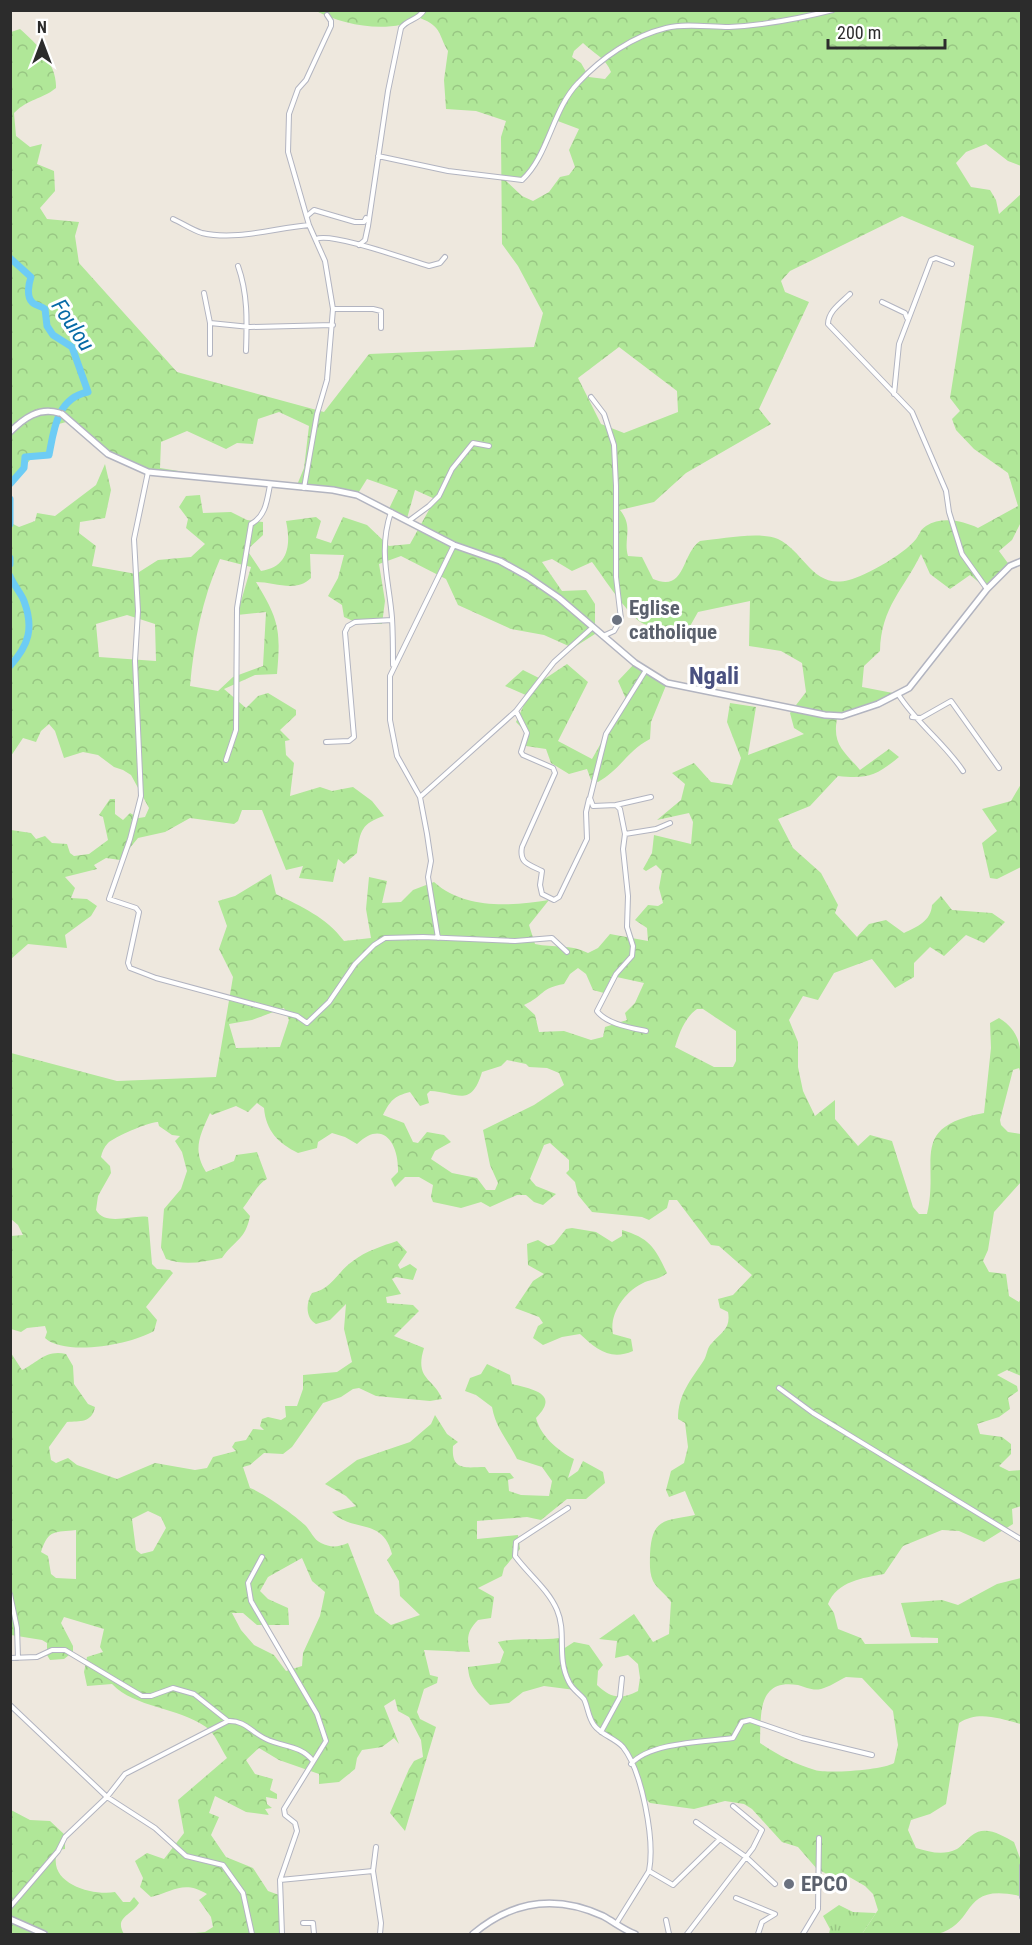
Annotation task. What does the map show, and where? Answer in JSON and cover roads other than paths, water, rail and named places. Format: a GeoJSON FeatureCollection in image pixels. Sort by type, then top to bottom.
{"type":"FeatureCollection","features":[{"type":"Feature","properties":{"kind":"street"},"geometry":{"type":"LineString","coordinates":[[359,245],[365,240],[387,90],[402,28],[404,23],[419,18],[424,10]]}},
{"type":"Feature","properties":{"kind":"street"},"geometry":{"type":"LineString","coordinates":[[378,156],[448,171],[522,180],[530,173],[541,154],[566,95],[606,58],[637,38],[668,27],[785,22],[833,10]]}},
{"type":"Feature","properties":{"kind":"street"},"geometry":{"type":"LineString","coordinates":[[303,489],[317,414],[327,380],[333,309],[325,261],[309,225],[288,152],[289,114],[298,89],[306,80],[331,26],[327,15]]}},
{"type":"Feature","properties":{"kind":"street"},"geometry":{"type":"LineString","coordinates":[[307,216],[314,210],[356,222],[363,222],[367,217]]}},
{"type":"Feature","properties":{"kind":"street"},"geometry":{"type":"LineString","coordinates":[[173,219],[202,233],[269,232],[309,225]]}},
{"type":"Feature","properties":{"kind":"street"},"geometry":{"type":"LineString","coordinates":[[316,239],[322,237],[359,245],[429,266],[440,263],[445,257]]}},
{"type":"Feature","properties":{"kind":"street"},"geometry":{"type":"LineString","coordinates":[[894,394],[899,344],[931,260],[936,258],[952,264]]}},
{"type":"Feature","properties":{"kind":"street"},"geometry":{"type":"LineString","coordinates":[[238,266],[244,281],[246,351]]}},
{"type":"Feature","properties":{"kind":"street"},"geometry":{"type":"LineString","coordinates":[[204,293],[210,323],[210,354]]}},
{"type":"Feature","properties":{"kind":"street"},"geometry":{"type":"LineString","coordinates":[[850,294],[836,307],[828,318],[828,324],[912,412],[928,444],[946,491],[949,512],[962,554],[987,589]]}},
{"type":"Feature","properties":{"kind":"street"},"geometry":{"type":"LineString","coordinates":[[882,302],[905,313],[908,319]]}},
{"type":"Feature","properties":{"kind":"street"},"geometry":{"type":"LineString","coordinates":[[333,309],[373,309],[381,312],[381,328]]}},
{"type":"Feature","properties":{"kind":"street"},"geometry":{"type":"LineString","coordinates":[[210,323],[247,327],[333,325]]}},
{"type":"Feature","properties":{"kind":"street"},"geometry":{"type":"LineString","coordinates":[[591,397],[604,414],[614,445],[616,577],[621,619],[614,631],[603,636]]}},
{"type":"Feature","properties":{"kind":"street"},"geometry":{"type":"LineString","coordinates":[[10,432],[38,412],[48,410],[60,413],[108,454],[148,472],[303,489],[333,490],[357,495],[410,520],[454,545],[500,561],[527,576],[559,598],[646,670],[667,683],[825,715],[842,716],[909,688],[987,589],[1010,566],[1022,561]]}},
{"type":"Feature","properties":{"kind":"street"},"geometry":{"type":"LineString","coordinates":[[410,520],[439,496],[452,469],[474,442],[489,446]]}},
{"type":"Feature","properties":{"kind":"street"},"geometry":{"type":"LineString","coordinates":[[148,472],[134,539],[138,611],[135,660],[141,796],[130,839],[109,898],[116,903],[136,908],[139,912],[128,963],[130,968],[156,978],[297,1016],[307,1023],[329,1002],[355,964],[374,945],[385,938],[515,941],[552,938],[567,952]]}},
{"type":"Feature","properties":{"kind":"street"},"geometry":{"type":"LineString","coordinates":[[226,760],[236,730],[237,608],[251,524],[258,520],[265,509],[270,485]]}},
{"type":"Feature","properties":{"kind":"street"},"geometry":{"type":"LineString","coordinates":[[392,512],[385,530],[384,571],[392,620],[393,668]]}},
{"type":"Feature","properties":{"kind":"street"},"geometry":{"type":"LineString","coordinates":[[438,938],[428,877],[431,861],[420,797],[398,756],[390,720],[390,676],[454,545]]}},
{"type":"Feature","properties":{"kind":"street"},"geometry":{"type":"LineString","coordinates":[[326,742],[349,741],[354,737],[345,632],[348,626],[355,622],[392,620]]}},
{"type":"Feature","properties":{"kind":"street"},"geometry":{"type":"LineString","coordinates":[[420,797],[516,711],[554,662],[593,627]]}},
{"type":"Feature","properties":{"kind":"street"},"geometry":{"type":"LineString","coordinates":[[516,711],[527,733],[521,752],[523,756],[553,768],[555,773],[520,857],[542,871],[540,885],[543,894],[554,900],[559,897],[587,839],[586,812],[606,734],[646,670]]}},
{"type":"Feature","properties":{"kind":"street"},"geometry":{"type":"LineString","coordinates":[[898,694],[912,717],[950,750],[963,771]]}},
{"type":"Feature","properties":{"kind":"street"},"geometry":{"type":"LineString","coordinates":[[912,717],[921,718],[951,701],[999,768]]}},
{"type":"Feature","properties":{"kind":"street"},"geometry":{"type":"LineString","coordinates":[[590,798],[593,806],[616,805],[651,797]]}},
{"type":"Feature","properties":{"kind":"street"},"geometry":{"type":"LineString","coordinates":[[616,805],[620,809],[625,834],[623,849],[628,896],[627,927],[633,946],[632,956],[616,974],[597,1011],[600,1015],[626,1026],[646,1031]]}},
{"type":"Feature","properties":{"kind":"street"},"geometry":{"type":"LineString","coordinates":[[625,834],[656,829],[670,823]]}},
{"type":"Feature","properties":{"kind":"street"},"geometry":{"type":"LineString","coordinates":[[779,1388],[813,1413],[1022,1540]]}},
{"type":"Feature","properties":{"kind":"street"},"geometry":{"type":"LineString","coordinates":[[568,1508],[516,1542],[515,1556],[546,1592],[558,1611],[562,1632],[560,1652],[569,1682],[584,1700],[593,1725],[621,1745],[632,1764],[647,1819],[651,1859],[649,1870],[616,1924]]}},
{"type":"Feature","properties":{"kind":"street"},"geometry":{"type":"LineString","coordinates":[[262,1557],[248,1583],[251,1600],[324,1731],[324,1748],[313,1761],[284,1809],[285,1815],[295,1823],[297,1831],[280,1880],[282,1935]]}},
{"type":"Feature","properties":{"kind":"street"},"geometry":{"type":"LineString","coordinates":[[10,1594],[17,1628],[18,1658]]}},
{"type":"Feature","properties":{"kind":"street"},"geometry":{"type":"LineString","coordinates":[[10,1658],[37,1657],[52,1650],[65,1650],[142,1696],[151,1696],[173,1688],[194,1695],[228,1721]]}},
{"type":"Feature","properties":{"kind":"street"},"geometry":{"type":"LineString","coordinates":[[601,1732],[620,1697],[622,1678]]}},
{"type":"Feature","properties":{"kind":"street"},"geometry":{"type":"LineString","coordinates":[[10,1705],[107,1797],[155,1828],[186,1856],[223,1865],[243,1893],[252,1935]]}},
{"type":"Feature","properties":{"kind":"street"},"geometry":{"type":"LineString","coordinates":[[10,1907],[57,1851],[64,1837],[107,1797],[125,1774],[228,1721],[236,1720],[256,1731],[264,1739],[288,1745],[308,1754],[313,1761]]}},
{"type":"Feature","properties":{"kind":"street"},"geometry":{"type":"LineString","coordinates":[[632,1764],[637,1758],[663,1746],[733,1738],[742,1722],[750,1720],[802,1738],[872,1755]]}},
{"type":"Feature","properties":{"kind":"street"},"geometry":{"type":"LineString","coordinates":[[687,1935],[746,1857],[762,1830],[733,1806]]}},
{"type":"Feature","properties":{"kind":"street"},"geometry":{"type":"LineString","coordinates":[[696,1822],[746,1857],[775,1884]]}},
{"type":"Feature","properties":{"kind":"street"},"geometry":{"type":"LineString","coordinates":[[803,1935],[818,1909],[819,1838]]}},
{"type":"Feature","properties":{"kind":"street"},"geometry":{"type":"LineString","coordinates":[[649,1870],[673,1885],[720,1839]]}},
{"type":"Feature","properties":{"kind":"street"},"geometry":{"type":"LineString","coordinates":[[376,1847],[373,1871],[381,1923],[380,1935]]}},
{"type":"Feature","properties":{"kind":"street"},"geometry":{"type":"LineString","coordinates":[[1022,1866],[1022,1897]]}},
{"type":"Feature","properties":{"kind":"street"},"geometry":{"type":"LineString","coordinates":[[280,1880],[373,1871]]}},
{"type":"Feature","properties":{"kind":"street"},"geometry":{"type":"LineString","coordinates":[[736,1898],[775,1914],[762,1922],[758,1935]]}},
{"type":"Feature","properties":{"kind":"street"},"geometry":{"type":"LineString","coordinates":[[472,1935],[500,1913],[533,1905],[569,1906],[592,1912],[635,1935]]}},
{"type":"Feature","properties":{"kind":"street"},"geometry":{"type":"LineString","coordinates":[[10,1919],[44,1935]]}},
{"type":"Feature","properties":{"kind":"street"},"geometry":{"type":"LineString","coordinates":[[666,1920],[669,1935]]}},
{"type":"Feature","properties":{"kind":"street"},"geometry":{"type":"LineString","coordinates":[[303,1923],[313,1923],[314,1935]]}},
{"type":"Feature","properties":{"kind":"waterway","name":"Foulou"},"geometry":{"type":"LineString","coordinates":[[10,258],[31,277],[30,299],[34,304],[45,309],[47,326],[53,335],[72,347],[88,392],[78,395],[63,408],[55,425],[49,455],[25,457],[24,468],[10,484]]}},
{"type":"Feature","properties":{"kind":"waterway","name":"Foulou"},"geometry":{"type":"LineString","coordinates":[[10,499],[10,524]]}},
{"type":"Feature","properties":{"kind":"waterway","name":"Foulou"},"geometry":{"type":"LineString","coordinates":[[10,558],[10,564]]}},
{"type":"Feature","properties":{"kind":"waterway","name":"Foulou"},"geometry":{"type":"LineString","coordinates":[[10,576],[24,601],[29,620],[28,636],[22,651],[10,666]]}},
{"type":"Feature","properties":{"kind":"place","name":"Eglise catholique"},"geometry":{"type":"Point","coordinates":[617,620]}},
{"type":"Feature","properties":{"kind":"place","name":"EPCO"},"geometry":{"type":"Point","coordinates":[789,1884]}},
{"type":"Feature","properties":{"kind":"district","name":"Ngali"},"geometry":{"type":"Point","coordinates":[714,676]}}]}
